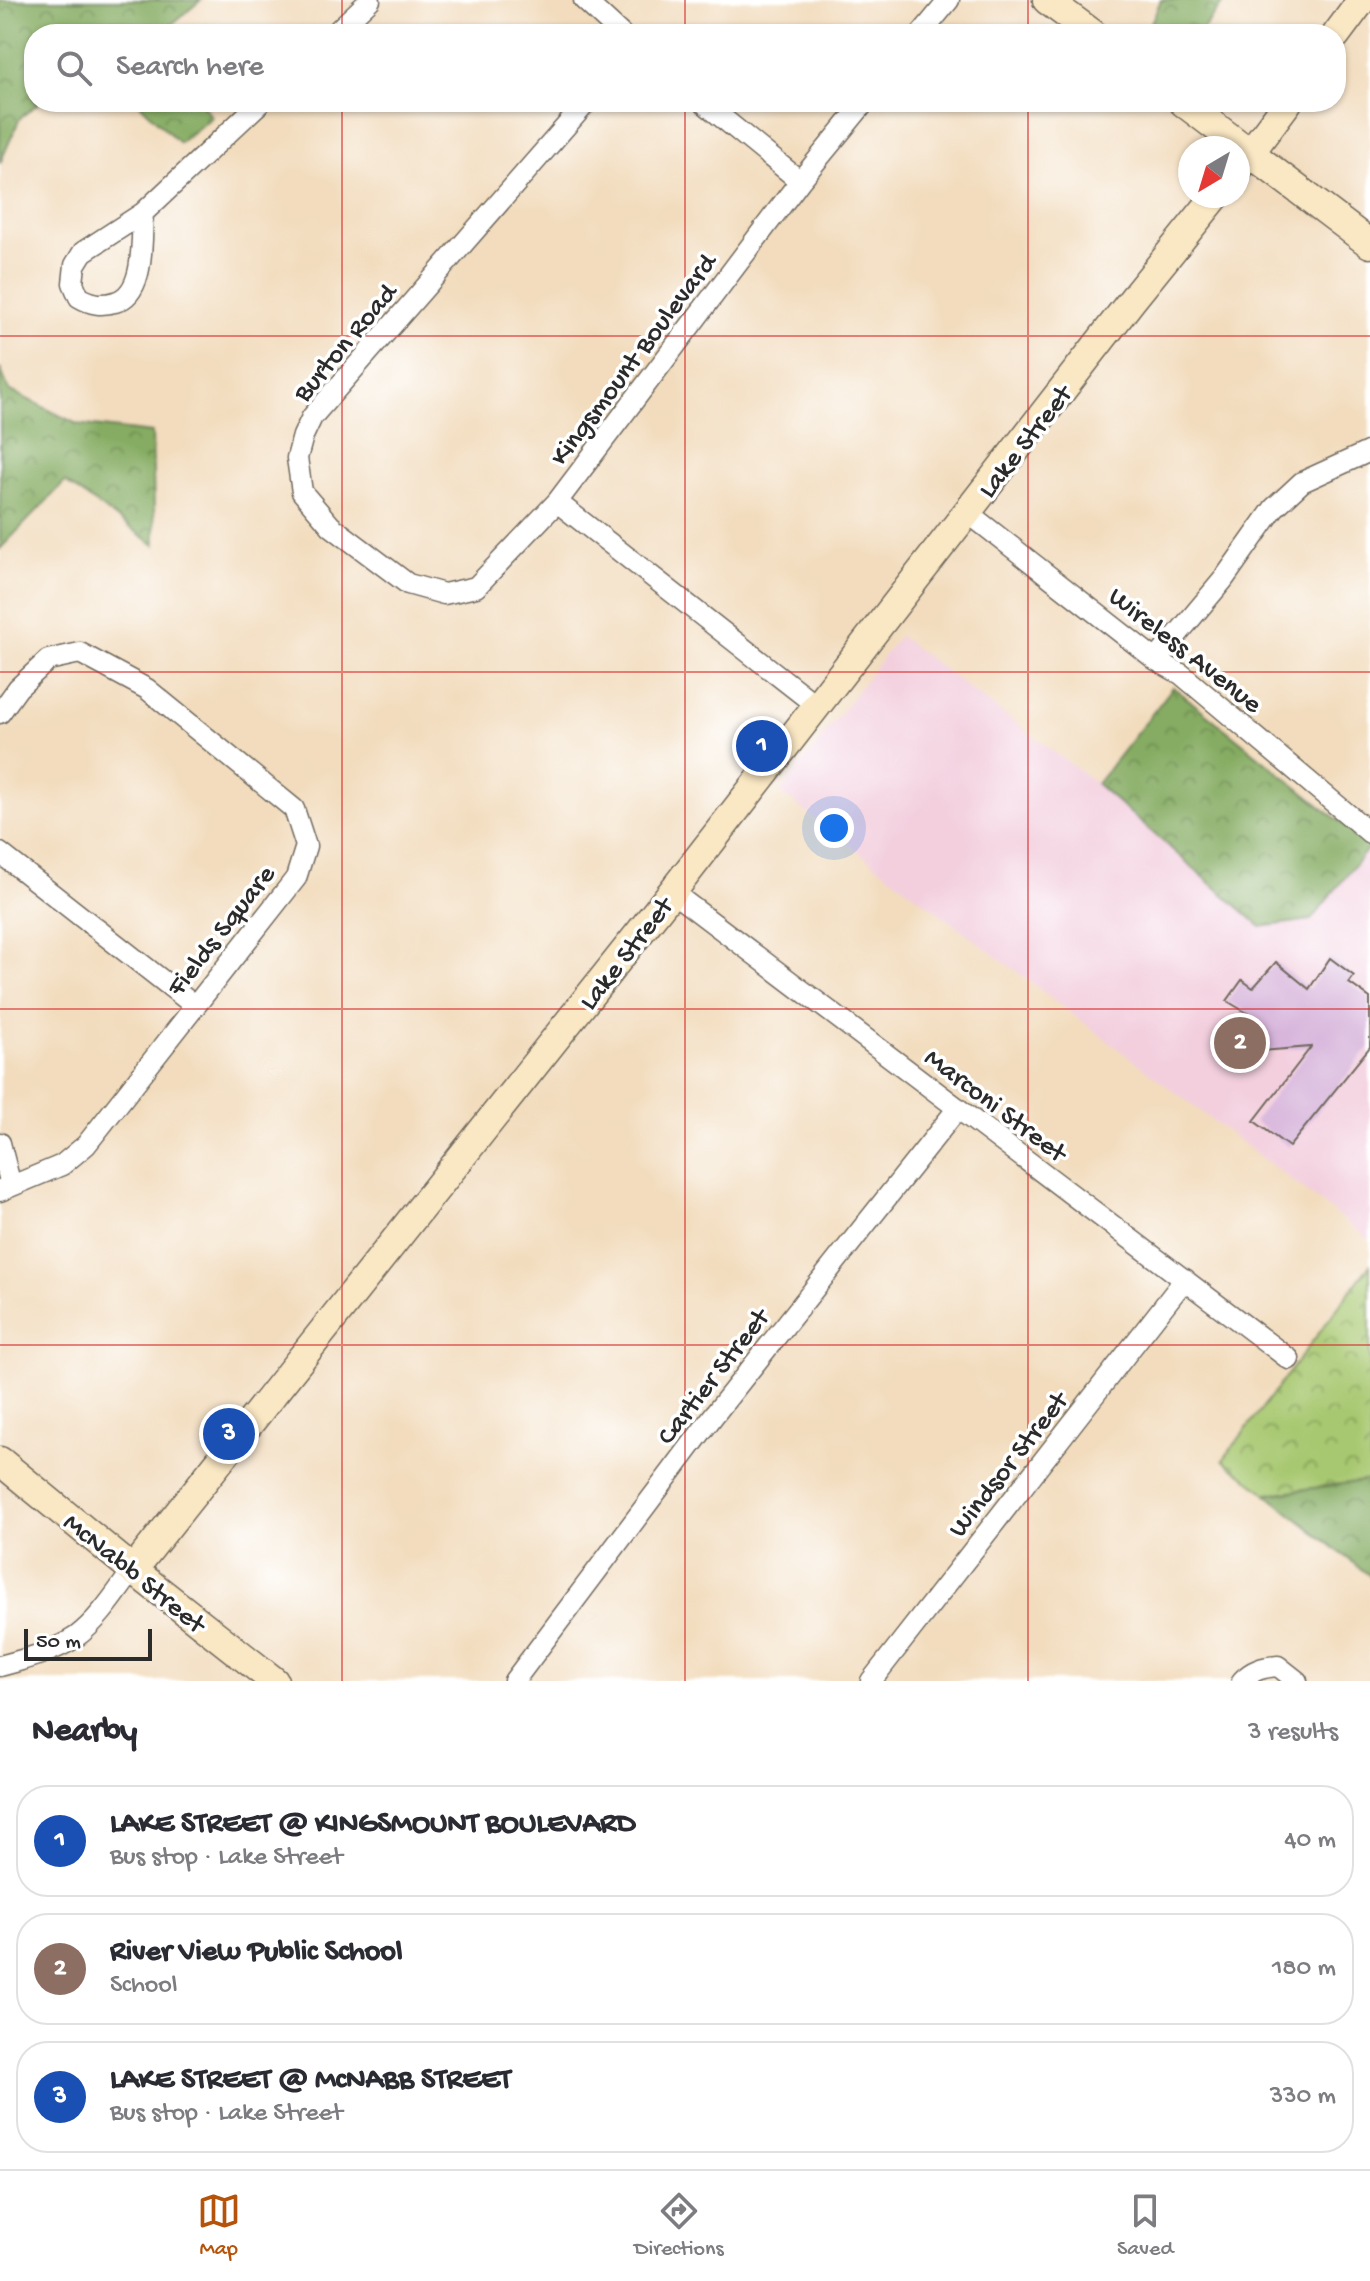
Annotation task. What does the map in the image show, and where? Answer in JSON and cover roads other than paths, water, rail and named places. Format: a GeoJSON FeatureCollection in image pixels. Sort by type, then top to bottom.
{"type":"FeatureCollection","features":[{"type":"Feature","properties":{"kind":"street"},"geometry":{"type":"LineString","coordinates":[[345,24],[370,0]]}},
{"type":"Feature","properties":{"kind":"street"},"geometry":{"type":"LineString","coordinates":[[584,0],[610,24]]}},
{"type":"Feature","properties":{"kind":"street"},"geometry":{"type":"LineString","coordinates":[[929,24],[949,0]]}},
{"type":"Feature","properties":{"kind":"street"},"geometry":{"type":"LineString","coordinates":[[1047,0],[1079,24]]}},
{"type":"Feature","properties":{"kind":"street"},"geometry":{"type":"LineString","coordinates":[[1344,24],[1362,0]]}},
{"type":"Feature","properties":{"kind":"street"},"geometry":{"type":"LineString","coordinates":[[143,213],[140,263],[131,292],[123,300],[98,305],[79,297],[73,283],[75,265],[83,252],[143,213],[250,112]]}},
{"type":"Feature","properties":{"kind":"street","name":"Burton Road"},"geometry":{"type":"LineString","coordinates":[[557,502],[476,587],[444,594],[408,584],[331,526],[302,492],[297,458],[312,417],[578,112]]}},
{"type":"Feature","properties":{"kind":"street"},"geometry":{"type":"LineString","coordinates":[[715,112],[800,181]]}},
{"type":"Feature","properties":{"kind":"street","name":"Kingsmount Boulevard"},"geometry":{"type":"LineString","coordinates":[[817,706],[557,502],[800,181],[857,112]]}},
{"type":"Feature","properties":{"kind":"street"},"geometry":{"type":"LineString","coordinates":[[1193,112],[1218,136]]}},
{"type":"Feature","properties":{"kind":"street"},"geometry":{"type":"LineString","coordinates":[[1250,153],[1281,112]]}},
{"type":"Feature","properties":{"kind":"street"},"geometry":{"type":"LineString","coordinates":[[1250,165],[1370,244]]}},
{"type":"Feature","properties":{"kind":"street","name":"Lake Street"},"geometry":{"type":"LineString","coordinates":[[0,1666],[40,1655],[76,1636],[108,1605],[672,892],[1207,208]]}},
{"type":"Feature","properties":{"kind":"street"},"geometry":{"type":"LineString","coordinates":[[1156,660],[1223,580],[1274,508],[1302,482],[1370,451]]}},
{"type":"Feature","properties":{"kind":"street","name":"Wireless Avenue"},"geometry":{"type":"LineString","coordinates":[[967,512],[1156,660],[1181,674],[1370,833]]}},
{"type":"Feature","properties":{"kind":"street","name":"Fields Square"},"geometry":{"type":"LineString","coordinates":[[0,713],[18,688],[48,660],[80,653],[147,689],[294,809],[306,846],[296,878],[86,1145],[62,1165],[6,1189],[0,1143]]}},
{"type":"Feature","properties":{"kind":"street"},"geometry":{"type":"LineString","coordinates":[[0,853],[195,1006]]}},
{"type":"Feature","properties":{"kind":"street","name":"Marconi Street"},"geometry":{"type":"LineString","coordinates":[[672,892],[1289,1359]]}},
{"type":"Feature","properties":{"kind":"street","name":"Cartier Street"},"geometry":{"type":"LineString","coordinates":[[514,1681],[714,1415],[958,1108]]}},
{"type":"Feature","properties":{"kind":"street","name":"Windsor Street"},"geometry":{"type":"LineString","coordinates":[[871,1681],[1185,1279]]}},
{"type":"Feature","properties":{"kind":"street","name":"McNabb Street"},"geometry":{"type":"LineString","coordinates":[[0,1461],[274,1681]]}},
{"type":"Feature","properties":{"kind":"street"},"geometry":{"type":"LineString","coordinates":[[1242,1681],[1263,1667],[1278,1666],[1297,1681]]}},
{"type":"Feature","properties":{"kind":"place","name":"LAKE STREET @ KINGSMOUNT BOULEVARD"},"geometry":{"type":"Point","coordinates":[762,746]}},
{"type":"Feature","properties":{"kind":"place","name":"River View Public School"},"geometry":{"type":"Point","coordinates":[1240,1043]}},
{"type":"Feature","properties":{"kind":"place","name":"LAKE STREET @ McNABB STREET"},"geometry":{"type":"Point","coordinates":[229,1434]}}]}
